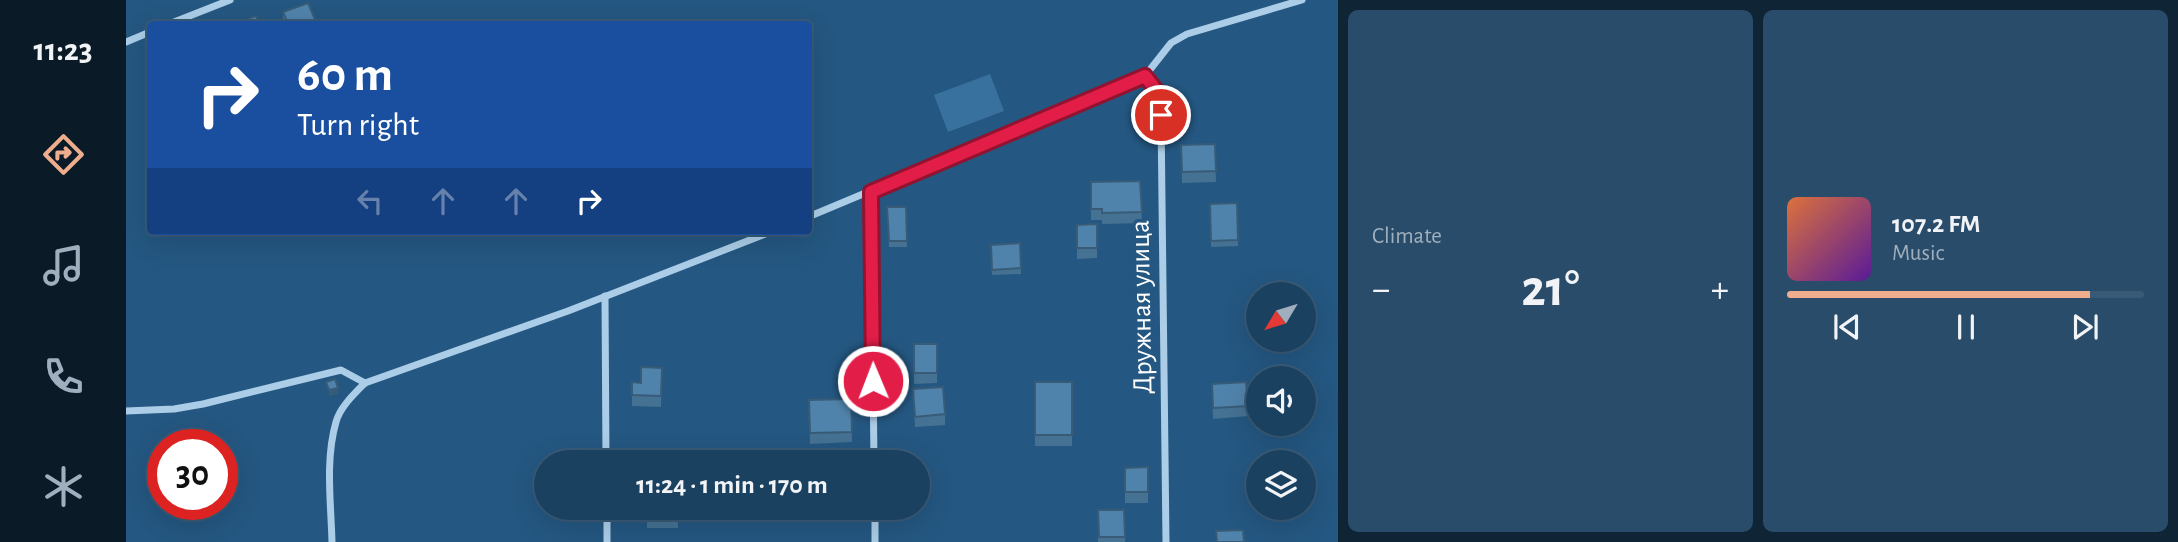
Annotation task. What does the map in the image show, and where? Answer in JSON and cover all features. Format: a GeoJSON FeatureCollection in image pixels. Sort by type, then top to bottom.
{"type":"FeatureCollection","features":[{"type":"Feature","properties":{"kind":"street"},"geometry":{"type":"LineString","coordinates":[[177,21],[230,0]]}},
{"type":"Feature","properties":{"kind":"street"},"geometry":{"type":"LineString","coordinates":[[812,215],[1145,76],[1171,43],[1186,34],[1302,0]]}},
{"type":"Feature","properties":{"kind":"street"},"geometry":{"type":"LineString","coordinates":[[126,41],[147,33]]}},
{"type":"Feature","properties":{"kind":"street","name":"Дружная улица"},"geometry":{"type":"LineString","coordinates":[[1145,76],[1156,90],[1161,115],[1166,542]]}},
{"type":"Feature","properties":{"kind":"street"},"geometry":{"type":"LineString","coordinates":[[871,192],[874,450]]}},
{"type":"Feature","properties":{"kind":"street"},"geometry":{"type":"LineString","coordinates":[[332,542],[330,474],[336,419],[365,383],[605,296],[763,235]]}},
{"type":"Feature","properties":{"kind":"street"},"geometry":{"type":"LineString","coordinates":[[605,296],[606,450]]}},
{"type":"Feature","properties":{"kind":"street"},"geometry":{"type":"LineString","coordinates":[[126,411],[203,404],[341,370],[365,383]]}},
{"type":"Feature","properties":{"kind":"street"},"geometry":{"type":"LineString","coordinates":[[607,520],[607,542]]}},
{"type":"Feature","properties":{"kind":"street"},"geometry":{"type":"LineString","coordinates":[[875,520],[875,542]]}},
{"type":"Feature","properties":{"kind":"shaded area"},"geometry":{"type":"Polygon","coordinates":[[[990,74],[1004,111],[948,132],[934,95],[990,74]]]}},
{"type":"Feature","properties":{"kind":"building"},"geometry":{"type":"Polygon","coordinates":[[[308,3],[316,21],[287,21],[283,12],[308,3]]]}},
{"type":"Feature","properties":{"kind":"building"},"geometry":{"type":"Polygon","coordinates":[[[256,16],[258,21],[242,21],[256,16]]]}},
{"type":"Feature","properties":{"kind":"building"},"geometry":{"type":"Polygon","coordinates":[[[1215,144],[1216,171],[1182,172],[1181,145],[1215,144]]]}},
{"type":"Feature","properties":{"kind":"building"},"geometry":{"type":"Polygon","coordinates":[[[1140,181],[1142,212],[1102,213],[1102,209],[1091,209],[1091,182],[1140,181]]]}},
{"type":"Feature","properties":{"kind":"building"},"geometry":{"type":"Polygon","coordinates":[[[1237,203],[1238,240],[1211,241],[1210,204],[1237,203]]]}},
{"type":"Feature","properties":{"kind":"building"},"geometry":{"type":"Polygon","coordinates":[[[887,207],[906,207],[907,241],[889,241],[887,207]]]}},
{"type":"Feature","properties":{"kind":"building"},"geometry":{"type":"Polygon","coordinates":[[[1097,224],[1097,248],[1077,248],[1077,225],[1097,224]]]}},
{"type":"Feature","properties":{"kind":"building"},"geometry":{"type":"Polygon","coordinates":[[[1020,243],[1021,268],[992,270],[991,245],[1020,243]]]}},
{"type":"Feature","properties":{"kind":"building"},"geometry":{"type":"Polygon","coordinates":[[[914,344],[937,344],[937,373],[914,373],[914,344]]]}},
{"type":"Feature","properties":{"kind":"building"},"geometry":{"type":"Polygon","coordinates":[[[641,367],[662,368],[661,396],[632,395],[632,382],[641,383],[641,367]]]}},
{"type":"Feature","properties":{"kind":"building"},"geometry":{"type":"Polygon","coordinates":[[[335,379],[338,388],[329,390],[326,382],[335,379]]]}},
{"type":"Feature","properties":{"kind":"building"},"geometry":{"type":"Polygon","coordinates":[[[1035,382],[1072,382],[1072,435],[1035,435],[1035,382]]]}},
{"type":"Feature","properties":{"kind":"building"},"geometry":{"type":"Polygon","coordinates":[[[1246,382],[1246,406],[1213,408],[1212,384],[1246,382]]]}},
{"type":"Feature","properties":{"kind":"building"},"geometry":{"type":"Polygon","coordinates":[[[943,387],[945,414],[915,417],[913,389],[943,387]]]}},
{"type":"Feature","properties":{"kind":"building"},"geometry":{"type":"Polygon","coordinates":[[[851,399],[852,432],[810,433],[809,400],[851,399]]]}},
{"type":"Feature","properties":{"kind":"building"},"geometry":{"type":"Polygon","coordinates":[[[1148,467],[1148,492],[1125,492],[1125,468],[1148,467]]]}},
{"type":"Feature","properties":{"kind":"building"},"geometry":{"type":"Polygon","coordinates":[[[1098,510],[1124,510],[1125,537],[1099,537],[1098,510]]]}},
{"type":"Feature","properties":{"kind":"building"},"geometry":{"type":"Polygon","coordinates":[[[1243,530],[1244,542],[1217,542],[1216,531],[1243,530]]]}},
{"type":"Feature","properties":{"kind":"route"},"geometry":{"type":"LineString","coordinates":[[873,381],[871,192],[1145,76],[1156,90],[1161,115]]}}]}
